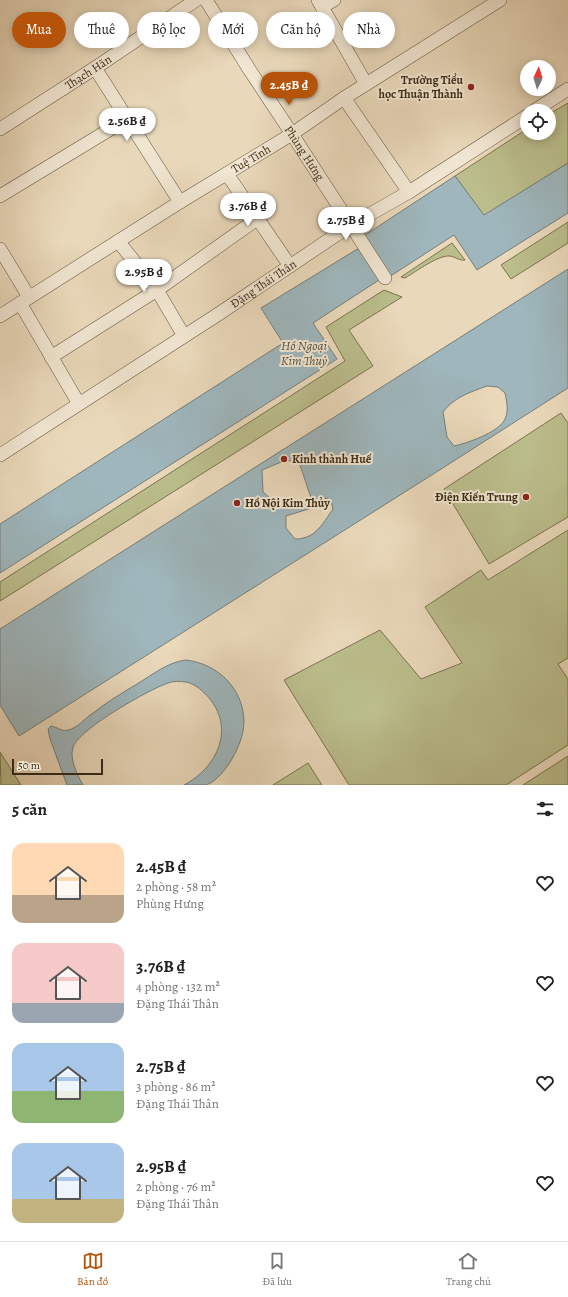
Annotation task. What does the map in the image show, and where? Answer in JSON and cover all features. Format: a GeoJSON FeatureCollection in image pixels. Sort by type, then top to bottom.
{"type":"FeatureCollection","features":[{"type":"Feature","properties":{"kind":"street","name":"Thạch Hãn"},"geometry":{"type":"LineString","coordinates":[[0,129],[95,68],[196,0]]}},
{"type":"Feature","properties":{"kind":"street","name":"Phùng Hưng"},"geometry":{"type":"LineString","coordinates":[[206,0],[249,69],[385,278]]}},
{"type":"Feature","properties":{"kind":"street"},"geometry":{"type":"LineString","coordinates":[[334,0],[320,4],[366,84]]}},
{"type":"Feature","properties":{"kind":"street","name":"Tuệ Tĩnh"},"geometry":{"type":"LineString","coordinates":[[0,316],[180,202],[292,134],[344,98],[500,0]]}},
{"type":"Feature","properties":{"kind":"street"},"geometry":{"type":"LineString","coordinates":[[95,68],[180,202]]}},
{"type":"Feature","properties":{"kind":"street"},"geometry":{"type":"LineString","coordinates":[[545,104],[568,89]]}},
{"type":"Feature","properties":{"kind":"street"},"geometry":{"type":"LineString","coordinates":[[344,98],[409,192]]}},
{"type":"Feature","properties":{"kind":"street"},"geometry":{"type":"LineString","coordinates":[[0,196],[127,119]]}},
{"type":"Feature","properties":{"kind":"street","name":"Đặng Thái Thân"},"geometry":{"type":"LineString","coordinates":[[0,454],[184,336],[351,225],[409,192],[520,121]]}},
{"type":"Feature","properties":{"kind":"street"},"geometry":{"type":"LineString","coordinates":[[226,174],[290,266]]}},
{"type":"Feature","properties":{"kind":"street"},"geometry":{"type":"LineString","coordinates":[[51,357],[158,290],[257,219]]}},
{"type":"Feature","properties":{"kind":"street"},"geometry":{"type":"LineString","coordinates":[[118,241],[158,290],[184,336]]}},
{"type":"Feature","properties":{"kind":"street"},"geometry":{"type":"LineString","coordinates":[[0,249],[51,357],[79,404]]}},
{"type":"Feature","properties":{"kind":"green space"},"geometry":{"type":"Polygon","coordinates":[[[568,103],[568,163],[484,216],[455,176],[520,134],[520,140],[556,140],[556,110],[568,103]]]}},
{"type":"Feature","properties":{"kind":"green space"},"geometry":{"type":"Polygon","coordinates":[[[568,222],[568,243],[511,279],[501,265],[568,222]]]}},
{"type":"Feature","properties":{"kind":"green space"},"geometry":{"type":"Polygon","coordinates":[[[452,243],[465,260],[445,256],[405,278],[401,277],[452,243]]]}},
{"type":"Feature","properties":{"kind":"green space"},"geometry":{"type":"Polygon","coordinates":[[[384,290],[402,297],[349,330],[373,366],[0,601],[0,582],[345,361],[326,327],[384,290]]]}},
{"type":"Feature","properties":{"kind":"green space"},"geometry":{"type":"Polygon","coordinates":[[[561,413],[568,423],[568,517],[489,564],[444,489],[561,413]]]}},
{"type":"Feature","properties":{"kind":"green space"},"geometry":{"type":"Polygon","coordinates":[[[568,530],[568,658],[558,664],[568,679],[568,745],[506,785],[349,785],[284,680],[380,630],[421,679],[462,663],[425,607],[481,570],[488,580],[568,530]]]}},
{"type":"Feature","properties":{"kind":"green space"},"geometry":{"type":"Polygon","coordinates":[[[0,752],[21,785],[1,785],[0,752]]]}},
{"type":"Feature","properties":{"kind":"green space"},"geometry":{"type":"Polygon","coordinates":[[[568,756],[568,785],[523,785],[568,756]]]}},
{"type":"Feature","properties":{"kind":"green space"},"geometry":{"type":"Polygon","coordinates":[[[308,763],[322,785],[273,785],[308,763]]]}},
{"type":"Feature","properties":{"kind":"water"},"geometry":{"type":"Polygon","coordinates":[[[568,163],[568,213],[477,270],[454,235],[389,277],[362,237],[455,176],[484,215],[568,163]]]}},
{"type":"Feature","properties":{"kind":"water","name":"Hồ Ngoại Kim Thuỷ"},"geometry":{"type":"Polygon","coordinates":[[[359,248],[379,280],[313,323],[337,359],[0,573],[0,524],[283,343],[261,308],[359,248]]]}},
{"type":"Feature","properties":{"kind":"water","name":"Hồ Nội Kim Thủy"},"geometry":{"type":"Polygon","coordinates":[[[568,269],[568,388],[19,736],[0,705],[0,629],[568,269]],[[487,386],[457,399],[443,412],[447,437],[454,446],[467,443],[495,430],[506,418],[507,404],[505,393],[498,387],[487,386]],[[286,460],[262,470],[263,492],[281,508],[303,507],[312,500],[299,463],[286,460]],[[326,498],[318,506],[286,516],[286,528],[295,539],[308,537],[313,534],[321,526],[333,509],[331,501],[326,498]]]}},
{"type":"Feature","properties":{"kind":"water"},"geometry":{"type":"Polygon","coordinates":[[[186,660],[198,662],[218,672],[234,688],[243,709],[244,726],[240,741],[232,759],[221,774],[214,781],[206,785],[184,785],[195,778],[213,759],[221,736],[221,724],[217,711],[210,699],[202,691],[190,683],[177,681],[170,682],[132,701],[102,719],[80,737],[74,745],[72,755],[78,776],[83,785],[67,785],[50,739],[48,729],[51,726],[64,730],[72,729],[109,701],[154,673],[173,663],[186,660]]]}},
{"type":"Feature","properties":{"kind":"place","name":"Trường Tiểu học Thuận Thành"},"geometry":{"type":"Point","coordinates":[471,87]}},
{"type":"Feature","properties":{"kind":"place","name":"Kinh thành Huế"},"geometry":{"type":"Point","coordinates":[284,459]}},
{"type":"Feature","properties":{"kind":"place","name":"Điện Kiến Trung"},"geometry":{"type":"Point","coordinates":[526,497]}},
{"type":"Feature","properties":{"kind":"place","name":"Hồ Nội Kim Thủy"},"geometry":{"type":"Point","coordinates":[237,503]}}]}
